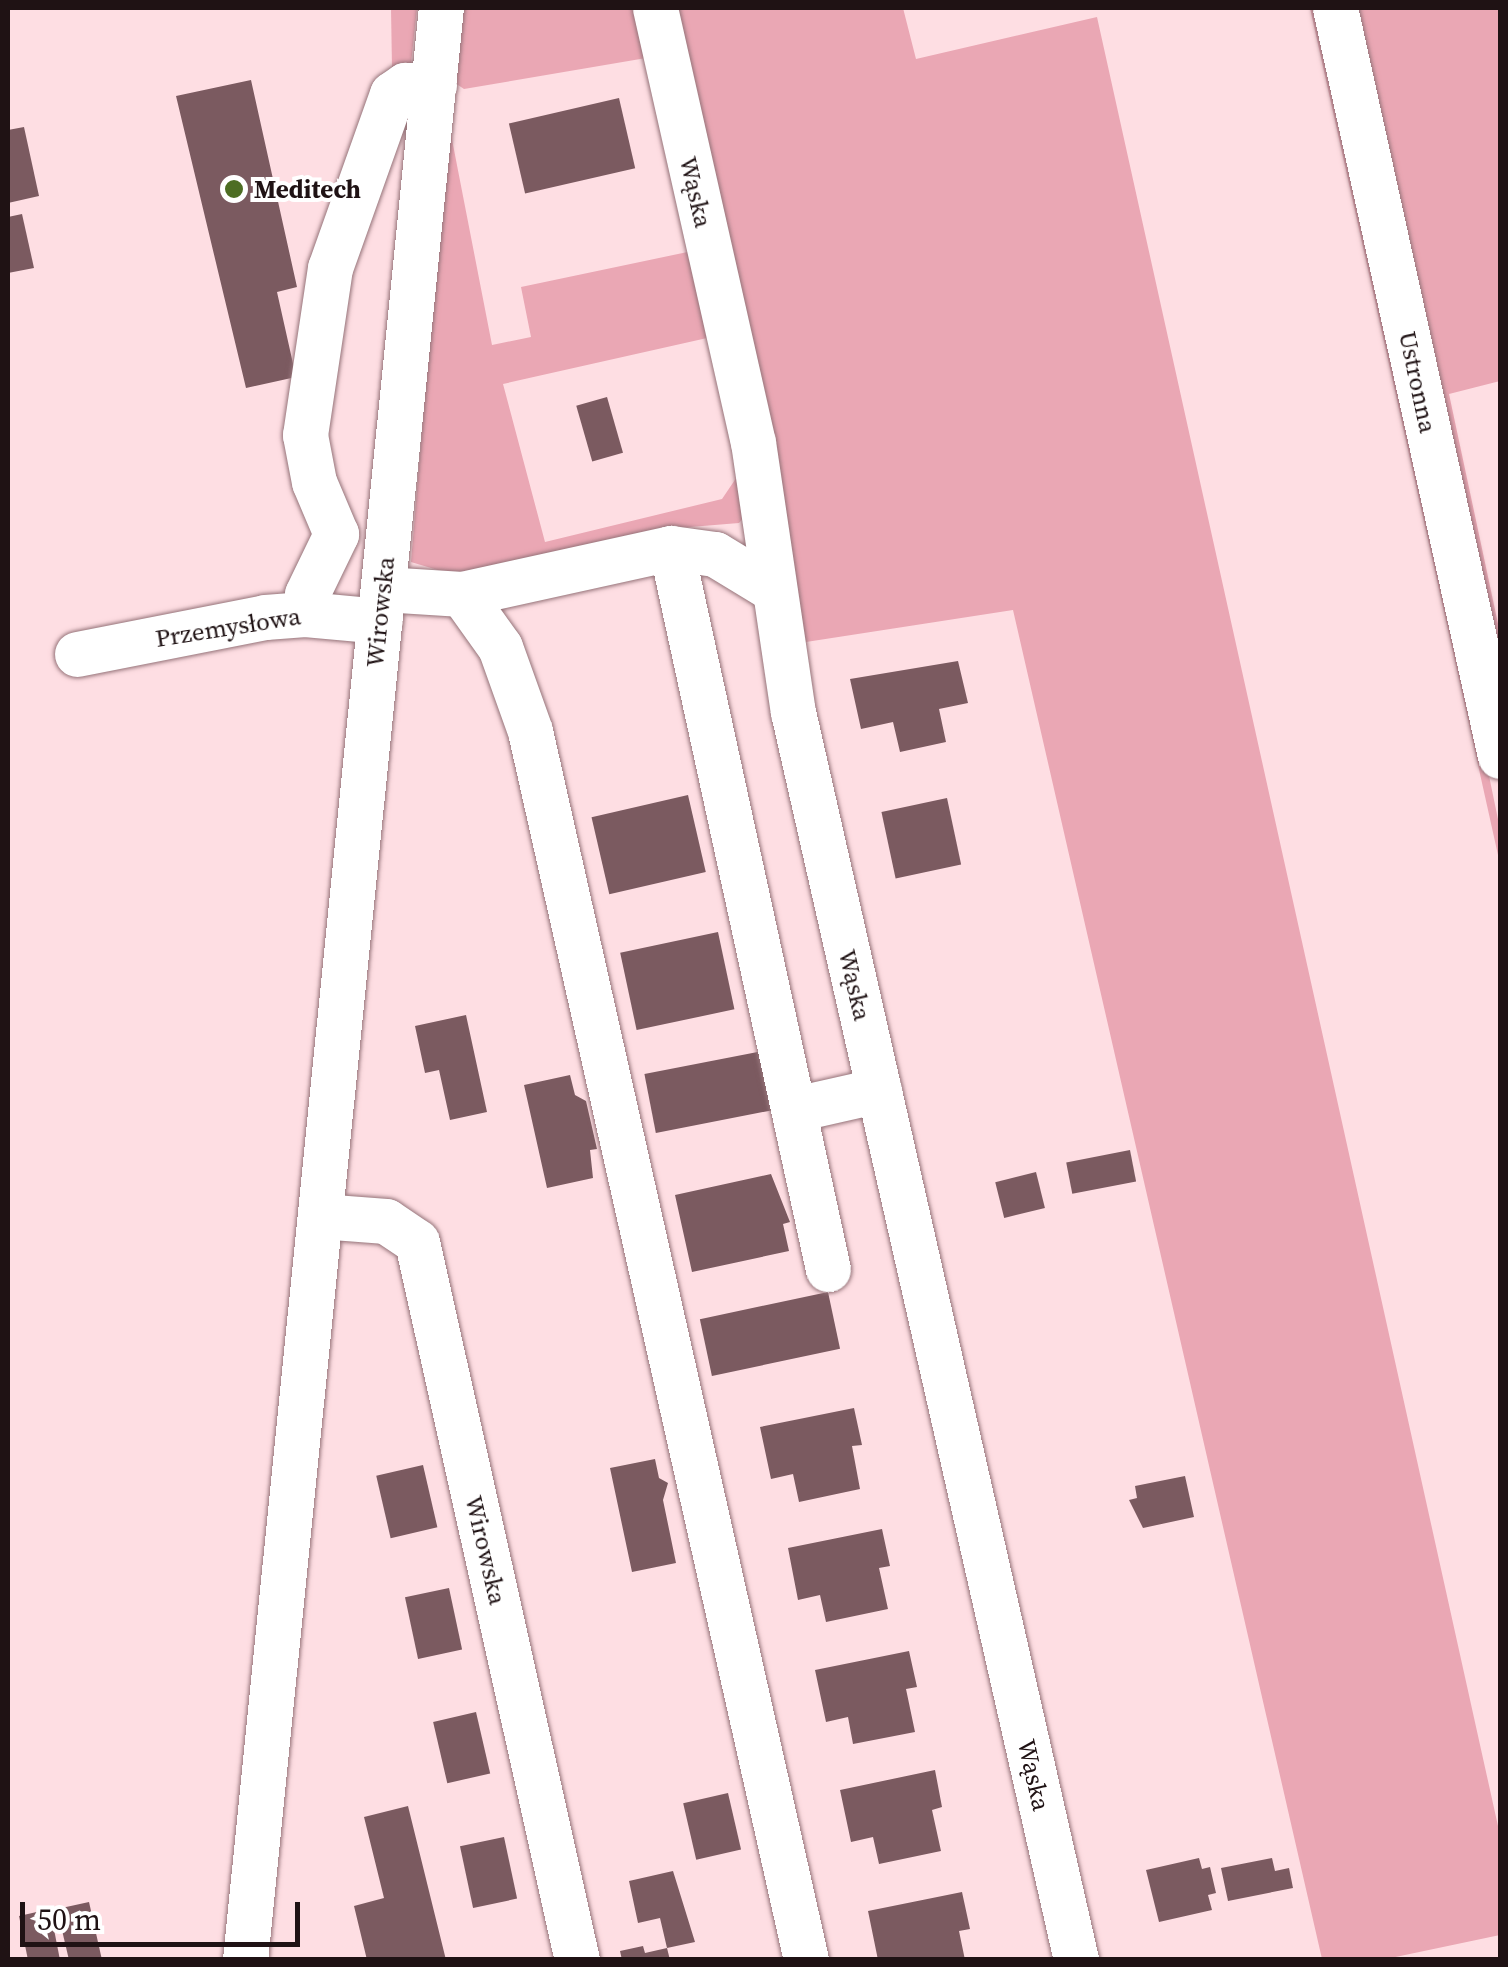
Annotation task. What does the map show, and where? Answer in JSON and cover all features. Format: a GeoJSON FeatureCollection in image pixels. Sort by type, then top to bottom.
{"type":"FeatureCollection","features":[{"type":"Feature","properties":{"kind":"street","name":"Wirowska"},"geometry":{"type":"LineString","coordinates":[[245,1960],[442,8]]}},
{"type":"Feature","properties":{"kind":"street","name":"Wąska"},"geometry":{"type":"LineString","coordinates":[[654,8],[756,457],[771,588],[879,1090],[1076,1960]]}},
{"type":"Feature","properties":{"kind":"street","name":"Ustronna"},"geometry":{"type":"LineString","coordinates":[[1335,8],[1500,756]]}},
{"type":"Feature","properties":{"kind":"street"},"geometry":{"type":"LineString","coordinates":[[305,614],[307,594],[336,534],[314,482],[305,435],[330,268],[388,103],[406,85],[434,85]]}},
{"type":"Feature","properties":{"kind":"street"},"geometry":{"type":"LineString","coordinates":[[771,588],[715,554],[671,548],[828,1269]]}},
{"type":"Feature","properties":{"kind":"street","name":"Przemysłowa"},"geometry":{"type":"LineString","coordinates":[[77,654],[305,614],[462,594],[671,548]]}},
{"type":"Feature","properties":{"kind":"street"},"geometry":{"type":"LineString","coordinates":[[462,594],[500,646],[530,731],[806,1960]]}},
{"type":"Feature","properties":{"kind":"street"},"geometry":{"type":"LineString","coordinates":[[795,1110],[879,1090]]}},
{"type":"Feature","properties":{"kind":"street","name":"Wirowska"},"geometry":{"type":"LineString","coordinates":[[320,1216],[386,1221],[416,1242],[578,1960]]}},
{"type":"Feature","properties":{"kind":"shaded area"},"geometry":{"type":"Polygon","coordinates":[[[391,8],[417,8],[411,64],[392,68],[391,8]]]}},
{"type":"Feature","properties":{"kind":"shaded area"},"geometry":{"type":"Polygon","coordinates":[[[456,8],[641,8],[652,57],[464,89],[455,83],[456,8]]]}},
{"type":"Feature","properties":{"kind":"shaded area"},"geometry":{"type":"Polygon","coordinates":[[[668,8],[903,8],[916,59],[1097,17],[1500,1835],[1500,1935],[1386,1959],[1322,1959],[1013,610],[806,642],[668,8]]]}},
{"type":"Feature","properties":{"kind":"shaded area"},"geometry":{"type":"Polygon","coordinates":[[[1310,8],[1321,8],[1444,558],[1500,829],[1500,864],[1310,8]]]}},
{"type":"Feature","properties":{"kind":"shaded area"},"geometry":{"type":"Polygon","coordinates":[[[1348,8],[1500,8],[1500,381],[1449,394],[1500,633],[1500,698],[1348,8]]]}},
{"type":"Feature","properties":{"kind":"shaded area"},"geometry":{"type":"Polygon","coordinates":[[[448,119],[492,345],[531,337],[521,287],[697,250],[716,336],[503,384],[545,542],[722,499],[747,462],[746,515],[739,523],[678,528],[451,574],[411,562],[448,119]]]}},
{"type":"Feature","properties":{"kind":"building"},"geometry":{"type":"Polygon","coordinates":[[[251,80],[297,287],[277,292],[296,377],[246,388],[176,96],[251,80]]]}},
{"type":"Feature","properties":{"kind":"building"},"geometry":{"type":"Polygon","coordinates":[[[619,98],[635,168],[525,194],[509,123],[619,98]]]}},
{"type":"Feature","properties":{"kind":"building"},"geometry":{"type":"Polygon","coordinates":[[[24,127],[39,196],[8,203],[8,130],[24,127]]]}},
{"type":"Feature","properties":{"kind":"building"},"geometry":{"type":"Polygon","coordinates":[[[22,214],[34,268],[8,273],[8,217],[22,214]]]}},
{"type":"Feature","properties":{"kind":"building"},"geometry":{"type":"Polygon","coordinates":[[[607,397],[623,453],[592,462],[576,406],[607,397]]]}},
{"type":"Feature","properties":{"kind":"building"},"geometry":{"type":"Polygon","coordinates":[[[958,661],[968,703],[939,709],[946,742],[900,752],[893,722],[861,729],[850,679],[958,661]]]}},
{"type":"Feature","properties":{"kind":"building"},"geometry":{"type":"Polygon","coordinates":[[[688,795],[706,872],[609,894],[592,817],[688,795]]]}},
{"type":"Feature","properties":{"kind":"building"},"geometry":{"type":"Polygon","coordinates":[[[947,798],[961,865],[896,878],[881,812],[947,798]]]}},
{"type":"Feature","properties":{"kind":"building"},"geometry":{"type":"Polygon","coordinates":[[[718,932],[734,1009],[637,1030],[620,953],[718,932]]]}},
{"type":"Feature","properties":{"kind":"building"},"geometry":{"type":"Polygon","coordinates":[[[466,1015],[487,1112],[450,1120],[439,1070],[425,1073],[415,1026],[466,1015]]]}},
{"type":"Feature","properties":{"kind":"building"},"geometry":{"type":"Polygon","coordinates":[[[773,1049],[784,1108],[656,1133],[644,1074],[773,1049]]]}},
{"type":"Feature","properties":{"kind":"building"},"geometry":{"type":"Polygon","coordinates":[[[570,1075],[575,1095],[586,1101],[597,1149],[590,1150],[593,1178],[547,1188],[524,1085],[570,1075]]]}},
{"type":"Feature","properties":{"kind":"building"},"geometry":{"type":"Polygon","coordinates":[[[1130,1150],[1136,1181],[1072,1194],[1066,1162],[1130,1150]]]}},
{"type":"Feature","properties":{"kind":"building"},"geometry":{"type":"Polygon","coordinates":[[[1036,1172],[1045,1208],[1004,1218],[995,1182],[1036,1172]]]}},
{"type":"Feature","properties":{"kind":"building"},"geometry":{"type":"Polygon","coordinates":[[[771,1174],[790,1222],[783,1224],[789,1251],[692,1272],[675,1195],[771,1174]]]}},
{"type":"Feature","properties":{"kind":"building"},"geometry":{"type":"Polygon","coordinates":[[[828,1292],[840,1349],[712,1376],[700,1319],[828,1292]]]}},
{"type":"Feature","properties":{"kind":"building"},"geometry":{"type":"Polygon","coordinates":[[[854,1408],[862,1445],[852,1446],[860,1489],[799,1502],[793,1474],[771,1479],[760,1427],[854,1408]]]}},
{"type":"Feature","properties":{"kind":"building"},"geometry":{"type":"Polygon","coordinates":[[[655,1459],[659,1478],[668,1483],[663,1500],[676,1563],[632,1572],[610,1468],[655,1459]]]}},
{"type":"Feature","properties":{"kind":"building"},"geometry":{"type":"Polygon","coordinates":[[[423,1465],[437,1527],[391,1538],[376,1476],[423,1465]]]}},
{"type":"Feature","properties":{"kind":"building"},"geometry":{"type":"Polygon","coordinates":[[[1185,1476],[1194,1517],[1143,1528],[1129,1500],[1137,1498],[1135,1486],[1185,1476]]]}},
{"type":"Feature","properties":{"kind":"building"},"geometry":{"type":"Polygon","coordinates":[[[882,1529],[890,1566],[879,1568],[888,1609],[826,1622],[820,1595],[798,1600],[788,1548],[882,1529]]]}},
{"type":"Feature","properties":{"kind":"building"},"geometry":{"type":"Polygon","coordinates":[[[449,1588],[462,1650],[418,1659],[405,1597],[449,1588]]]}},
{"type":"Feature","properties":{"kind":"building"},"geometry":{"type":"Polygon","coordinates":[[[909,1651],[917,1687],[906,1689],[915,1732],[853,1744],[848,1717],[826,1722],[815,1670],[909,1651]]]}},
{"type":"Feature","properties":{"kind":"building"},"geometry":{"type":"Polygon","coordinates":[[[476,1712],[490,1773],[447,1783],[433,1722],[476,1712]]]}},
{"type":"Feature","properties":{"kind":"building"},"geometry":{"type":"Polygon","coordinates":[[[935,1770],[942,1807],[932,1810],[941,1851],[879,1864],[873,1837],[851,1842],[840,1790],[935,1770]]]}},
{"type":"Feature","properties":{"kind":"building"},"geometry":{"type":"Polygon","coordinates":[[[728,1793],[741,1850],[696,1860],[683,1803],[728,1793]]]}},
{"type":"Feature","properties":{"kind":"building"},"geometry":{"type":"Polygon","coordinates":[[[408,1806],[446,1960],[367,1960],[354,1906],[384,1898],[364,1817],[408,1806]]]}},
{"type":"Feature","properties":{"kind":"building"},"geometry":{"type":"Polygon","coordinates":[[[504,1837],[517,1899],[473,1908],[460,1846],[504,1837]]]}},
{"type":"Feature","properties":{"kind":"building"},"geometry":{"type":"Polygon","coordinates":[[[1199,1858],[1202,1869],[1210,1867],[1216,1893],[1208,1895],[1212,1910],[1159,1922],[1146,1870],[1199,1858]]]}},
{"type":"Feature","properties":{"kind":"building"},"geometry":{"type":"Polygon","coordinates":[[[1272,1858],[1275,1871],[1289,1868],[1293,1888],[1228,1901],[1221,1868],[1272,1858]]]}},
{"type":"Feature","properties":{"kind":"building"},"geometry":{"type":"Polygon","coordinates":[[[673,1871],[695,1942],[667,1948],[660,1918],[638,1923],[629,1881],[673,1871]]]}},
{"type":"Feature","properties":{"kind":"building"},"geometry":{"type":"Polygon","coordinates":[[[962,1892],[970,1929],[959,1931],[965,1960],[878,1960],[868,1911],[962,1892]]]}},
{"type":"Feature","properties":{"kind":"building"},"geometry":{"type":"Polygon","coordinates":[[[89,1902],[102,1960],[69,1960],[57,1909],[89,1902]]]}},
{"type":"Feature","properties":{"kind":"building"},"geometry":{"type":"Polygon","coordinates":[[[50,1909],[60,1960],[28,1960],[19,1916],[50,1909]]]}},
{"type":"Feature","properties":{"kind":"building"},"geometry":{"type":"Polygon","coordinates":[[[643,1946],[645,1953],[667,1948],[670,1960],[622,1960],[620,1951],[643,1946]]]}},
{"type":"Feature","properties":{"kind":"place","name":"Meditech"},"geometry":{"type":"Point","coordinates":[234,189]}}]}
